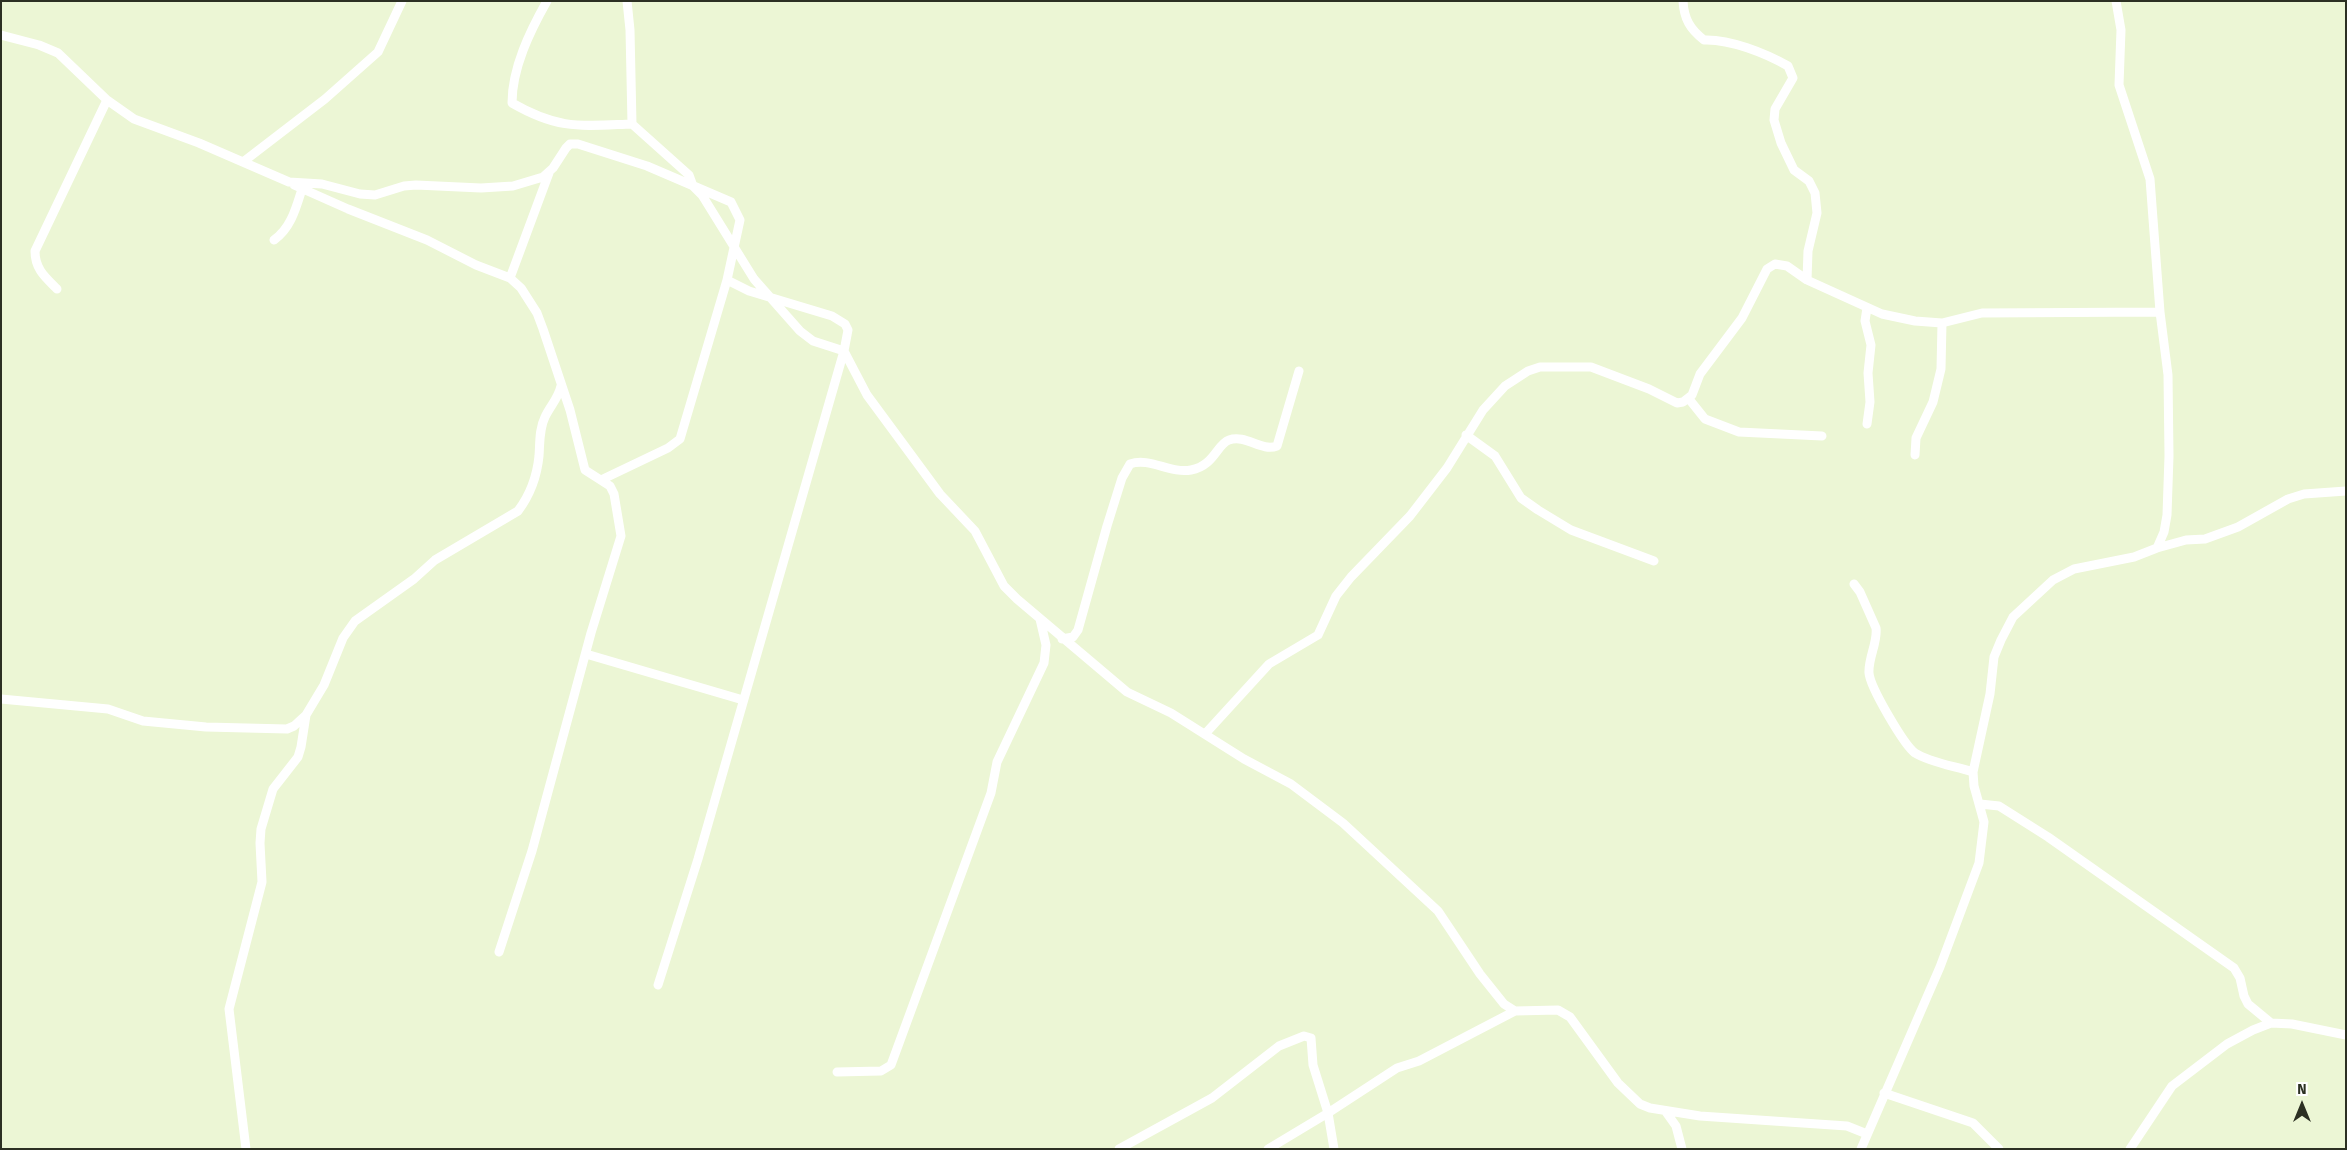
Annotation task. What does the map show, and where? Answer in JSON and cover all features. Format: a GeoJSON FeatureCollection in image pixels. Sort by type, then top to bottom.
{"type":"FeatureCollection","features":[{"type":"Feature","properties":{"kind":"street"},"geometry":{"type":"LineString","coordinates":[[243,162],[325,100],[378,52],[402,1]]}},
{"type":"Feature","properties":{"kind":"street"},"geometry":{"type":"LineString","coordinates":[[548,1],[524,47],[512,90],[512,103],[556,124],[580,126],[632,124],[688,176],[692,186],[702,195],[732,247],[754,279],[800,331],[813,341],[844,351],[867,395],[940,494],[974,532],[1004,586],[1062,639],[1127,692],[1171,713],[1244,759],[1291,784],[1343,823],[1438,911],[1493,991],[1504,1004],[1515,1011]]}},
{"type":"Feature","properties":{"kind":"street"},"geometry":{"type":"LineString","coordinates":[[627,1],[630,30],[632,124]]}},
{"type":"Feature","properties":{"kind":"street"},"geometry":{"type":"LineString","coordinates":[[1683,1],[1684,15],[1692,31],[1704,40],[1715,40],[1756,51],[1788,66],[1793,78],[1775,108],[1774,120],[1781,143],[1794,170],[1808,181],[1816,193],[1817,213],[1808,251],[1807,280]]}},
{"type":"Feature","properties":{"kind":"street"},"geometry":{"type":"LineString","coordinates":[[2116,1],[2121,30],[2119,85],[2150,179],[2160,312],[2168,375],[2169,456],[2167,515],[2164,532],[2157,548]]}},
{"type":"Feature","properties":{"kind":"street"},"geometry":{"type":"LineString","coordinates":[[1,35],[40,45],[58,52],[107,100],[134,119],[243,162],[348,209],[427,240],[476,265],[510,278],[521,288],[537,312],[561,384],[585,470],[610,486],[614,494],[621,536],[606,579],[532,851],[500,952]]}},
{"type":"Feature","properties":{"kind":"street"},"geometry":{"type":"LineString","coordinates":[[57,289],[40,271],[36,262],[36,251],[107,100]]}},
{"type":"Feature","properties":{"kind":"street"},"geometry":{"type":"LineString","coordinates":[[510,278],[549,173],[570,144],[578,144],[647,166],[728,201],[735,208],[740,220],[732,247],[727,280],[680,439],[668,448],[601,480]]}},
{"type":"Feature","properties":{"kind":"street"},"geometry":{"type":"LineString","coordinates":[[290,182],[322,184],[360,194],[374,195],[416,184],[481,188],[513,186],[534,181],[549,173]]}},
{"type":"Feature","properties":{"kind":"street"},"geometry":{"type":"LineString","coordinates":[[274,240],[283,234],[294,213],[302,189]]}},
{"type":"Feature","properties":{"kind":"street"},"geometry":{"type":"LineString","coordinates":[[1205,734],[1269,664],[1318,635],[1336,596],[1351,577],[1410,516],[1447,468],[1483,410],[1505,386],[1528,371],[1540,367],[1591,367],[1649,389],[1677,403],[1688,400],[1700,374],[1742,318],[1767,269],[1775,264],[1782,264],[1807,280],[1867,308],[1900,319],[1942,323],[1982,312],[2160,312]]}},
{"type":"Feature","properties":{"kind":"street"},"geometry":{"type":"LineString","coordinates":[[658,985],[698,860],[844,351],[848,330],[840,320],[750,291],[727,280]]}},
{"type":"Feature","properties":{"kind":"street"},"geometry":{"type":"LineString","coordinates":[[1867,308],[1865,321],[1871,345],[1868,373],[1870,402],[1867,424]]}},
{"type":"Feature","properties":{"kind":"street"},"geometry":{"type":"LineString","coordinates":[[1915,456],[1916,438],[1933,402],[1941,368],[1942,323]]}},
{"type":"Feature","properties":{"kind":"street"},"geometry":{"type":"LineString","coordinates":[[1062,639],[1072,636],[1078,630],[1122,478],[1130,464],[1144,462],[1181,471],[1192,470],[1209,462],[1229,440],[1249,441],[1266,448],[1277,446],[1299,371]]}},
{"type":"Feature","properties":{"kind":"street"},"geometry":{"type":"LineString","coordinates":[[1,699],[108,709],[143,721],[206,727],[287,729],[294,726],[306,714],[324,685],[343,638],[355,621],[414,579],[435,560],[518,511],[533,483],[538,469],[542,426],[545,417],[560,393],[561,384]]}},
{"type":"Feature","properties":{"kind":"street"},"geometry":{"type":"LineString","coordinates":[[1688,400],[1705,419],[1738,432],[1822,436]]}},
{"type":"Feature","properties":{"kind":"street"},"geometry":{"type":"LineString","coordinates":[[1466,435],[1495,456],[1521,498],[1538,510],[1571,530],[1654,561]]}},
{"type":"Feature","properties":{"kind":"street"},"geometry":{"type":"LineString","coordinates":[[1861,1149],[1940,967],[1979,863],[1984,836],[1984,822],[1973,772],[1990,694],[1994,657],[2013,617],[2053,580],[2074,569],[2134,557],[2186,540],[2205,539],[2238,527],[2288,499],[2304,494],[2346,491]]}},
{"type":"Feature","properties":{"kind":"street"},"geometry":{"type":"LineString","coordinates":[[1854,584],[1860,592],[1877,633],[1871,650],[1870,678],[1879,699],[1905,742],[1914,752],[1925,758],[1973,772]]}},
{"type":"Feature","properties":{"kind":"street"},"geometry":{"type":"LineString","coordinates":[[837,1072],[881,1071],[886,1070],[891,1065],[990,793],[998,762],[1044,663],[1046,653],[1040,619]]}},
{"type":"Feature","properties":{"kind":"street"},"geometry":{"type":"LineString","coordinates":[[586,654],[743,700]]}},
{"type":"Feature","properties":{"kind":"street"},"geometry":{"type":"LineString","coordinates":[[246,1149],[229,1009],[262,882],[260,844],[270,797],[273,789],[298,757],[306,714]]}},
{"type":"Feature","properties":{"kind":"street"},"geometry":{"type":"LineString","coordinates":[[1980,804],[1998,806],[2040,832],[2234,968],[2240,978],[2248,1004],[2271,1023]]}},
{"type":"Feature","properties":{"kind":"street"},"geometry":{"type":"LineString","coordinates":[[1268,1149],[1397,1068],[1419,1061],[1515,1011],[1551,1010],[1564,1013],[1575,1023],[1606,1068],[1629,1095],[1640,1104],[1666,1112],[1700,1116],[1820,1122],[1847,1126],[1867,1134]]}},
{"type":"Feature","properties":{"kind":"street"},"geometry":{"type":"LineString","coordinates":[[2130,1149],[2172,1086],[2220,1049],[2253,1030],[2271,1023],[2307,1027],[2346,1035]]}},
{"type":"Feature","properties":{"kind":"street"},"geometry":{"type":"LineString","coordinates":[[1119,1149],[1212,1098],[1279,1046],[1304,1036],[1311,1038],[1313,1065],[1328,1113],[1334,1149]]}},
{"type":"Feature","properties":{"kind":"street"},"geometry":{"type":"LineString","coordinates":[[1884,1093],[1973,1123],[1999,1149]]}},
{"type":"Feature","properties":{"kind":"street"},"geometry":{"type":"LineString","coordinates":[[1666,1112],[1676,1126],[1682,1149]]}}]}
